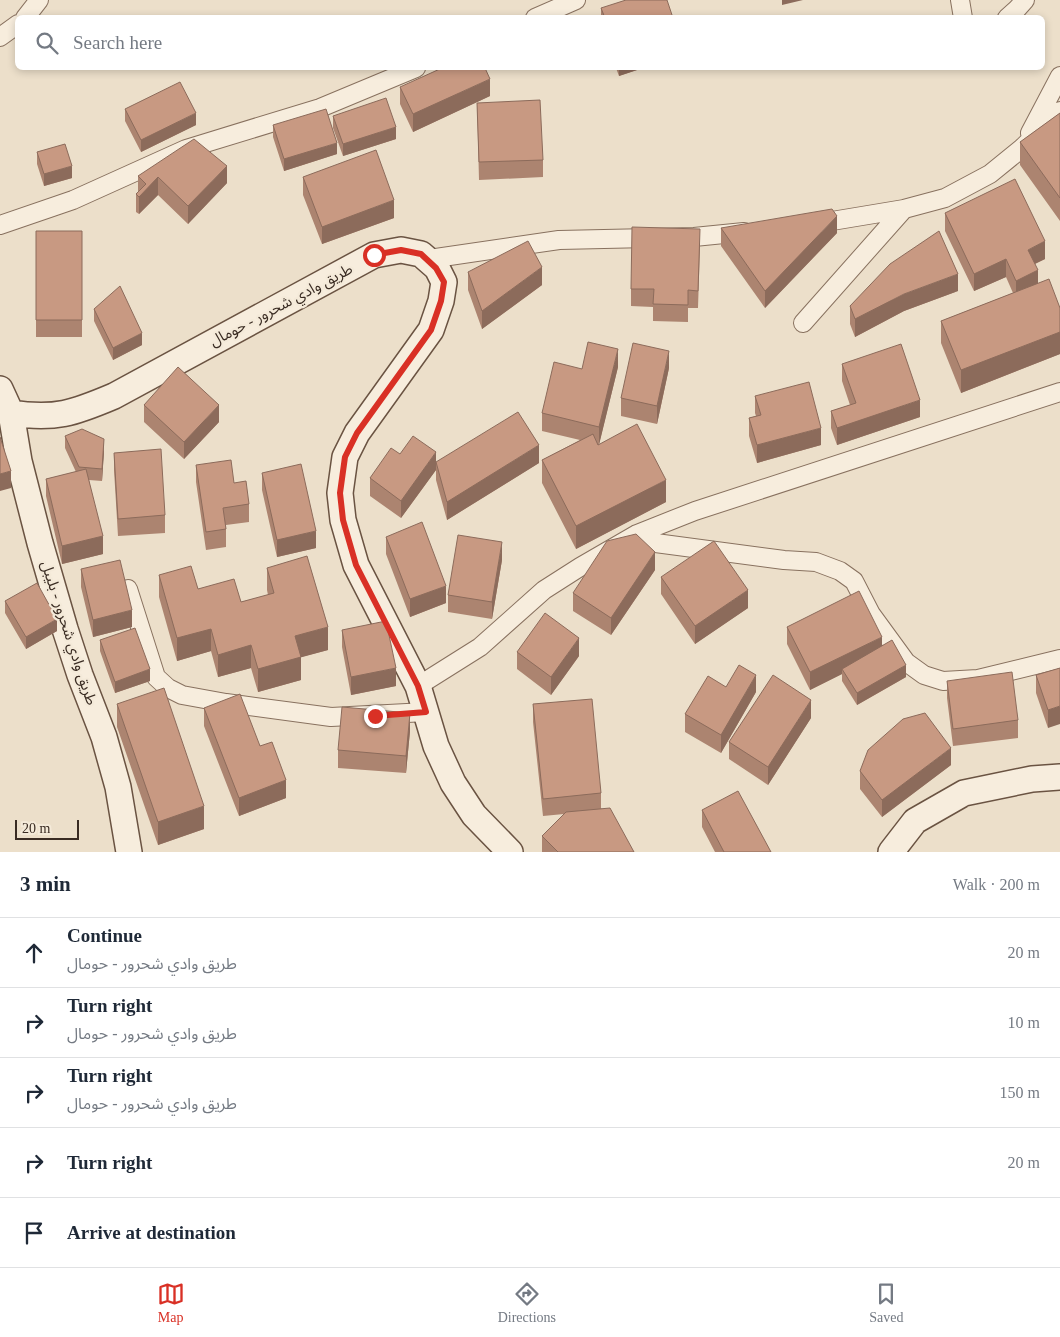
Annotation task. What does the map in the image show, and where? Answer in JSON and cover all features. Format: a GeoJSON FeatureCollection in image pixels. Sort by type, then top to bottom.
{"type":"FeatureCollection","features":[{"type":"Feature","properties":{"kind":"main road","name":"طريق وادي شحرور - حومال"},"geometry":{"type":"LineString","coordinates":[[11,413],[58,416],[81,410],[114,396],[374,255],[401,250],[421,254],[428,259]]}},
{"type":"Feature","properties":{"kind":"main road"},"geometry":{"type":"LineString","coordinates":[[428,259],[444,282],[441,301],[431,330],[357,433],[345,457],[340,493],[343,520],[356,565],[418,686],[436,746],[453,783],[474,814],[510,852]]}},
{"type":"Feature","properties":{"kind":"main road"},"geometry":{"type":"LineString","coordinates":[[0,389],[11,413]]}},
{"type":"Feature","properties":{"kind":"main road","name":"طريق وادي شحرور - بليبل"},"geometry":{"type":"LineString","coordinates":[[11,413],[19,461],[40,544],[80,676],[104,737],[118,787],[129,852]]}},
{"type":"Feature","properties":{"kind":"main road"},"geometry":{"type":"LineString","coordinates":[[891,852],[915,820],[964,793],[1032,778],[1060,777]]}},
{"type":"Feature","properties":{"kind":"street"},"geometry":{"type":"LineString","coordinates":[[27,15],[39,0]]}},
{"type":"Feature","properties":{"kind":"street"},"geometry":{"type":"LineString","coordinates":[[542,15],[576,0]]}},
{"type":"Feature","properties":{"kind":"street"},"geometry":{"type":"LineString","coordinates":[[960,0],[962,15]]}},
{"type":"Feature","properties":{"kind":"street"},"geometry":{"type":"LineString","coordinates":[[1011,15],[1025,0]]}},
{"type":"Feature","properties":{"kind":"street"},"geometry":{"type":"LineString","coordinates":[[0,37],[15,26]]}},
{"type":"Feature","properties":{"kind":"street"},"geometry":{"type":"LineString","coordinates":[[0,225],[73,200],[186,149],[320,108],[411,70]]}},
{"type":"Feature","properties":{"kind":"street"},"geometry":{"type":"LineString","coordinates":[[1022,148],[1060,76]]}},
{"type":"Feature","properties":{"kind":"street"},"geometry":{"type":"LineString","coordinates":[[796,226],[858,218],[904,209],[945,198],[990,174],[1022,148],[1060,111]]}},
{"type":"Feature","properties":{"kind":"street"},"geometry":{"type":"LineString","coordinates":[[803,323],[904,209]]}},
{"type":"Feature","properties":{"kind":"street"},"geometry":{"type":"LineString","coordinates":[[428,259],[559,240],[694,237],[760,230]]}},
{"type":"Feature","properties":{"kind":"street"},"geometry":{"type":"LineString","coordinates":[[418,686],[480,647],[544,590],[637,534],[704,508],[1060,392]]}},
{"type":"Feature","properties":{"kind":"street"},"geometry":{"type":"LineString","coordinates":[[637,534],[648,542],[784,560],[816,562],[840,571],[854,581],[871,614],[906,662],[924,675],[943,681],[978,679],[1060,659]]}},
{"type":"Feature","properties":{"kind":"street"},"geometry":{"type":"LineString","coordinates":[[128,589],[156,676],[168,688],[182,694],[226,703],[331,717],[426,712]]}},
{"type":"Feature","properties":{"kind":"building"},"geometry":{"type":"Polygon","coordinates":[[[626,0],[667,0],[672,15],[604,15],[601,8],[626,0]]]}},
{"type":"Feature","properties":{"kind":"building"},"geometry":{"type":"Polygon","coordinates":[[[438,70],[486,70],[490,79],[413,114],[400,87],[438,70]]]}},
{"type":"Feature","properties":{"kind":"building"},"geometry":{"type":"Polygon","coordinates":[[[180,82],[196,113],[141,140],[125,109],[180,82]]]}},
{"type":"Feature","properties":{"kind":"building"},"geometry":{"type":"Polygon","coordinates":[[[386,98],[396,127],[343,144],[333,116],[386,98]]]}},
{"type":"Feature","properties":{"kind":"building"},"geometry":{"type":"Polygon","coordinates":[[[540,100],[543,160],[479,162],[477,103],[540,100]]]}},
{"type":"Feature","properties":{"kind":"building"},"geometry":{"type":"Polygon","coordinates":[[[326,109],[337,143],[284,159],[273,125],[326,109]]]}},
{"type":"Feature","properties":{"kind":"building"},"geometry":{"type":"Polygon","coordinates":[[[1060,113],[1060,198],[1020,142],[1060,113]]]}},
{"type":"Feature","properties":{"kind":"building"},"geometry":{"type":"Polygon","coordinates":[[[194,139],[227,166],[188,206],[158,177],[139,197],[136,194],[146,184],[138,176],[194,139]]]}},
{"type":"Feature","properties":{"kind":"building"},"geometry":{"type":"Polygon","coordinates":[[[65,144],[72,166],[44,174],[37,152],[65,144]]]}},
{"type":"Feature","properties":{"kind":"building"},"geometry":{"type":"Polygon","coordinates":[[[376,150],[394,200],[322,227],[303,177],[376,150]]]}},
{"type":"Feature","properties":{"kind":"building"},"geometry":{"type":"Polygon","coordinates":[[[1015,179],[1045,241],[1028,250],[1038,270],[1016,281],[1006,259],[974,274],[945,213],[1015,179]]]}},
{"type":"Feature","properties":{"kind":"building"},"geometry":{"type":"Polygon","coordinates":[[[832,209],[837,216],[765,291],[721,228],[832,209]]]}},
{"type":"Feature","properties":{"kind":"building"},"geometry":{"type":"Polygon","coordinates":[[[632,227],[700,229],[698,291],[688,290],[688,305],[653,304],[654,289],[631,289],[632,227]]]}},
{"type":"Feature","properties":{"kind":"building"},"geometry":{"type":"Polygon","coordinates":[[[36,231],[82,231],[82,320],[36,320],[36,231]]]}},
{"type":"Feature","properties":{"kind":"building"},"geometry":{"type":"Polygon","coordinates":[[[939,231],[958,274],[904,294],[855,319],[850,306],[890,264],[939,231]]]}},
{"type":"Feature","properties":{"kind":"building"},"geometry":{"type":"Polygon","coordinates":[[[528,241],[542,267],[482,311],[468,272],[528,241]]]}},
{"type":"Feature","properties":{"kind":"building"},"geometry":{"type":"Polygon","coordinates":[[[1049,279],[1060,308],[1060,332],[961,370],[941,321],[1049,279]]]}},
{"type":"Feature","properties":{"kind":"building"},"geometry":{"type":"Polygon","coordinates":[[[120,286],[142,333],[113,348],[94,309],[120,286]]]}},
{"type":"Feature","properties":{"kind":"building"},"geometry":{"type":"Polygon","coordinates":[[[588,342],[618,349],[599,427],[542,413],[554,362],[582,369],[588,342]]]}},
{"type":"Feature","properties":{"kind":"building"},"geometry":{"type":"Polygon","coordinates":[[[633,343],[669,351],[657,406],[621,398],[633,343]]]}},
{"type":"Feature","properties":{"kind":"building"},"geometry":{"type":"Polygon","coordinates":[[[901,344],[920,400],[837,428],[831,411],[856,403],[842,364],[901,344]]]}},
{"type":"Feature","properties":{"kind":"building"},"geometry":{"type":"Polygon","coordinates":[[[178,367],[219,405],[184,442],[144,405],[178,367]]]}},
{"type":"Feature","properties":{"kind":"building"},"geometry":{"type":"Polygon","coordinates":[[[809,382],[821,428],[757,445],[749,418],[761,415],[755,396],[809,382]]]}},
{"type":"Feature","properties":{"kind":"building"},"geometry":{"type":"Polygon","coordinates":[[[518,412],[539,445],[447,502],[436,462],[518,412]]]}},
{"type":"Feature","properties":{"kind":"building"},"geometry":{"type":"Polygon","coordinates":[[[637,424],[666,480],[576,526],[542,460],[593,434],[598,445],[637,424]]]}},
{"type":"Feature","properties":{"kind":"building"},"geometry":{"type":"Polygon","coordinates":[[[82,429],[104,439],[102,469],[79,467],[65,436],[82,429]]]}},
{"type":"Feature","properties":{"kind":"building"},"geometry":{"type":"Polygon","coordinates":[[[413,436],[436,452],[401,501],[370,478],[391,448],[400,454],[413,436]]]}},
{"type":"Feature","properties":{"kind":"building"},"geometry":{"type":"Polygon","coordinates":[[[0,437],[11,471],[0,474],[0,437]]]}},
{"type":"Feature","properties":{"kind":"building"},"geometry":{"type":"Polygon","coordinates":[[[161,449],[165,515],[118,519],[114,453],[161,449]]]}},
{"type":"Feature","properties":{"kind":"building"},"geometry":{"type":"Polygon","coordinates":[[[231,460],[234,483],[246,481],[249,504],[223,508],[226,529],[206,532],[196,465],[231,460]]]}},
{"type":"Feature","properties":{"kind":"building"},"geometry":{"type":"Polygon","coordinates":[[[301,464],[316,531],[277,540],[262,473],[301,464]]]}},
{"type":"Feature","properties":{"kind":"building"},"geometry":{"type":"Polygon","coordinates":[[[86,469],[103,536],[62,546],[46,479],[86,469]]]}},
{"type":"Feature","properties":{"kind":"building"},"geometry":{"type":"Polygon","coordinates":[[[422,522],[446,586],[410,599],[386,537],[422,522]]]}},
{"type":"Feature","properties":{"kind":"building"},"geometry":{"type":"Polygon","coordinates":[[[636,534],[655,552],[611,618],[573,593],[607,541],[636,534]]]}},
{"type":"Feature","properties":{"kind":"building"},"geometry":{"type":"Polygon","coordinates":[[[458,535],[502,542],[492,602],[448,595],[458,535]]]}},
{"type":"Feature","properties":{"kind":"building"},"geometry":{"type":"Polygon","coordinates":[[[714,541],[748,590],[695,626],[661,577],[714,541]]]}},
{"type":"Feature","properties":{"kind":"building"},"geometry":{"type":"Polygon","coordinates":[[[307,556],[328,627],[295,636],[301,657],[258,669],[251,645],[218,655],[211,629],[177,638],[159,575],[191,566],[198,589],[234,579],[241,602],[274,593],[267,568],[307,556]]]}},
{"type":"Feature","properties":{"kind":"building"},"geometry":{"type":"Polygon","coordinates":[[[120,560],[132,610],[93,620],[81,569],[120,560]]]}},
{"type":"Feature","properties":{"kind":"building"},"geometry":{"type":"Polygon","coordinates":[[[37,583],[57,619],[26,637],[5,601],[37,583]]]}},
{"type":"Feature","properties":{"kind":"building"},"geometry":{"type":"Polygon","coordinates":[[[859,591],[882,637],[810,672],[787,627],[859,591]]]}},
{"type":"Feature","properties":{"kind":"building"},"geometry":{"type":"Polygon","coordinates":[[[545,613],[579,638],[551,677],[517,652],[545,613]]]}},
{"type":"Feature","properties":{"kind":"building"},"geometry":{"type":"Polygon","coordinates":[[[386,621],[396,668],[351,677],[342,630],[386,621]]]}},
{"type":"Feature","properties":{"kind":"building"},"geometry":{"type":"Polygon","coordinates":[[[135,628],[150,669],[115,682],[100,640],[135,628]]]}},
{"type":"Feature","properties":{"kind":"building"},"geometry":{"type":"Polygon","coordinates":[[[892,640],[906,665],[857,693],[842,669],[892,640]]]}},
{"type":"Feature","properties":{"kind":"building"},"geometry":{"type":"Polygon","coordinates":[[[739,665],[756,675],[721,735],[685,714],[708,676],[726,687],[739,665]]]}},
{"type":"Feature","properties":{"kind":"building"},"geometry":{"type":"Polygon","coordinates":[[[1060,668],[1060,706],[1048,710],[1036,675],[1060,668]]]}},
{"type":"Feature","properties":{"kind":"building"},"geometry":{"type":"Polygon","coordinates":[[[1012,672],[1018,720],[953,729],[947,681],[1012,672]]]}},
{"type":"Feature","properties":{"kind":"building"},"geometry":{"type":"Polygon","coordinates":[[[773,675],[811,700],[768,767],[729,742],[773,675]]]}},
{"type":"Feature","properties":{"kind":"building"},"geometry":{"type":"Polygon","coordinates":[[[164,688],[204,806],[158,822],[117,704],[164,688]]]}},
{"type":"Feature","properties":{"kind":"building"},"geometry":{"type":"Polygon","coordinates":[[[240,694],[260,746],[272,742],[286,780],[239,798],[204,708],[240,694]]]}},
{"type":"Feature","properties":{"kind":"building"},"geometry":{"type":"Polygon","coordinates":[[[592,699],[601,793],[543,799],[533,704],[592,699]]]}},
{"type":"Feature","properties":{"kind":"building"},"geometry":{"type":"Polygon","coordinates":[[[342,707],[410,713],[406,756],[338,750],[342,707]]]}},
{"type":"Feature","properties":{"kind":"building"},"geometry":{"type":"Polygon","coordinates":[[[925,713],[951,748],[882,800],[860,771],[868,750],[903,719],[925,713]]]}},
{"type":"Feature","properties":{"kind":"building"},"geometry":{"type":"Polygon","coordinates":[[[738,791],[771,852],[724,852],[702,810],[738,791]]]}},
{"type":"Feature","properties":{"kind":"building"},"geometry":{"type":"Polygon","coordinates":[[[610,808],[634,852],[558,852],[542,836],[566,812],[610,808]]]}},
{"type":"Feature","properties":{"kind":"route"},"geometry":{"type":"LineString","coordinates":[[374,255],[401,250],[421,254],[436,268],[444,282],[441,301],[431,330],[357,433],[345,457],[340,493],[343,520],[356,565],[418,686],[426,712],[375,716]]}}]}
